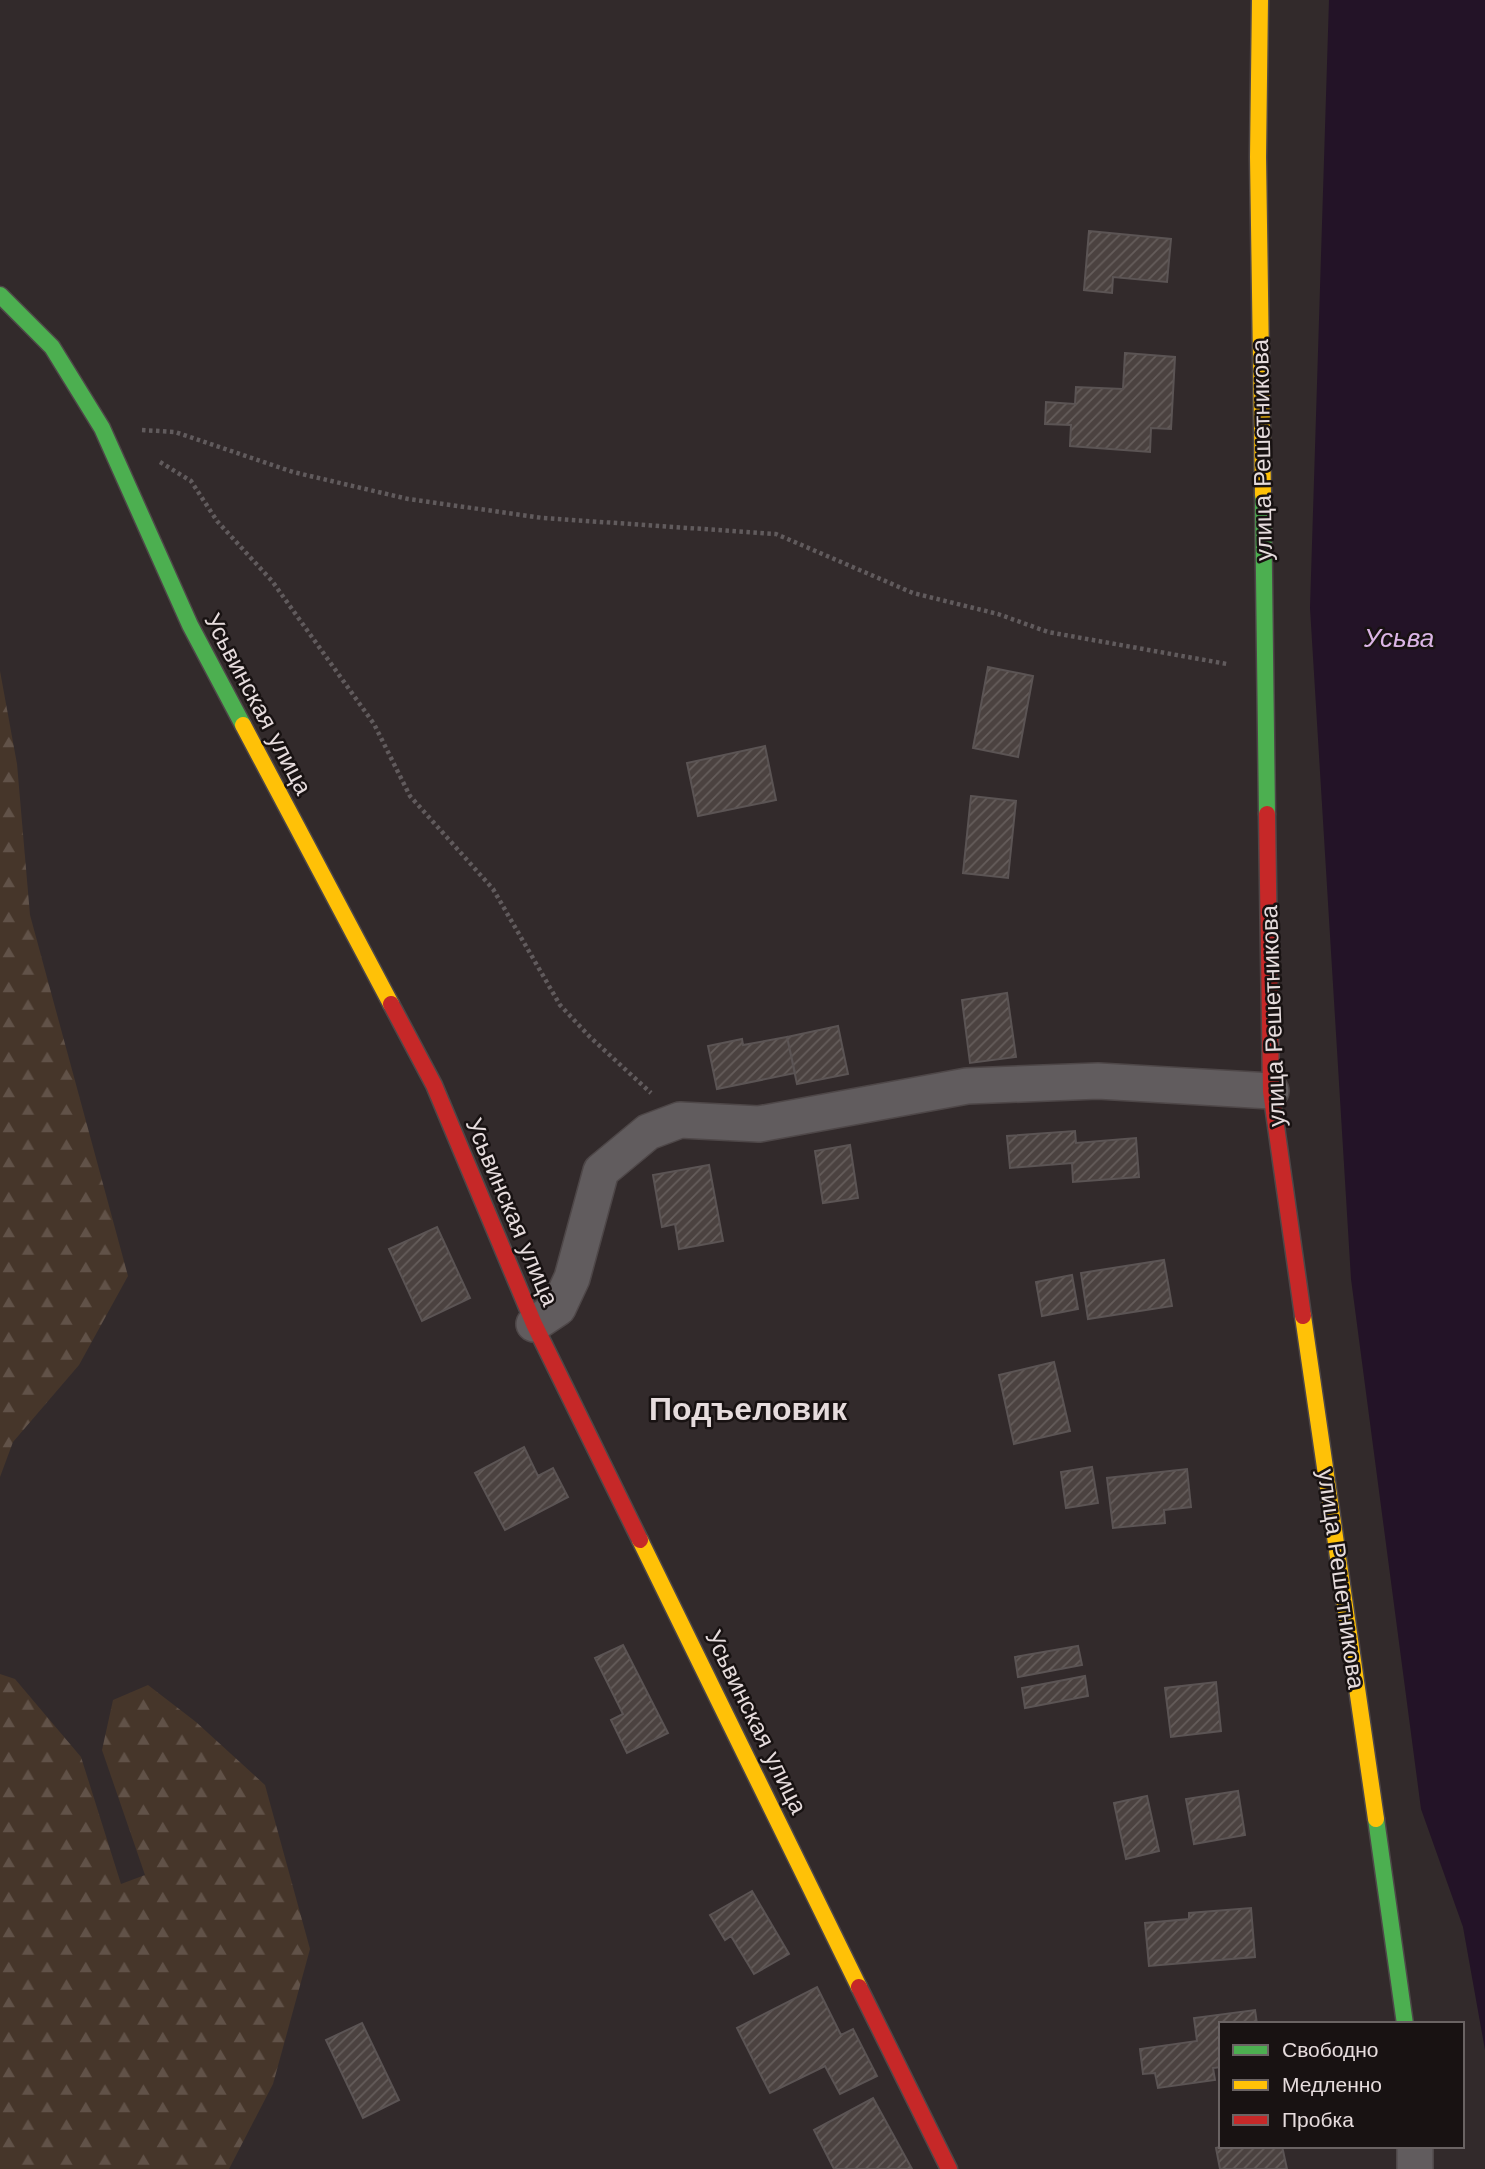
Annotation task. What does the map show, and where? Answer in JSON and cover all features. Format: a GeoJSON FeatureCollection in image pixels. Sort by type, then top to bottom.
{"type":"FeatureCollection","features":[{"type":"Feature","properties":{"kind":"street","name":"улица Решетникова"},"geometry":{"type":"LineString","coordinates":[[1260,0],[1258,157],[1271,1091],[1405,2022]]}},
{"type":"Feature","properties":{"kind":"street","name":"Усьвинская улица"},"geometry":{"type":"LineString","coordinates":[[0,295],[51,347],[102,428],[190,625],[434,1085],[534,1324],[948,2169]]}},
{"type":"Feature","properties":{"kind":"street"},"geometry":{"type":"LineString","coordinates":[[534,1324],[558,1308],[572,1278],[601,1171],[648,1132],[680,1119],[759,1124],[980,1086],[1098,1081],[1271,1091]]}},
{"type":"Feature","properties":{"kind":"street"},"geometry":{"type":"LineString","coordinates":[[1415,2148],[1415,2169]]}},
{"type":"Feature","properties":{"kind":"path"},"geometry":{"type":"LineString","coordinates":[[102,428],[175,432],[293,472],[408,499],[543,518],[776,534],[913,593],[998,614],[1048,632],[1265,670]]}},
{"type":"Feature","properties":{"kind":"path"},"geometry":{"type":"LineString","coordinates":[[158,461],[191,481],[217,521],[272,581],[374,724],[410,796],[492,889],[560,1005],[590,1037],[680,1119]]}},
{"type":"Feature","properties":{"kind":"green space"},"geometry":{"type":"Polygon","coordinates":[[[0,671],[17,764],[30,915],[128,1276],[79,1365],[13,1442],[0,1477],[0,671]]]}},
{"type":"Feature","properties":{"kind":"green space"},"geometry":{"type":"Polygon","coordinates":[[[0,1674],[15,1679],[81,1757],[121,1884],[145,1875],[102,1750],[113,1700],[148,1685],[196,1722],[265,1785],[310,1949],[273,2084],[229,2169],[0,2169],[0,1674]]]}},
{"type":"Feature","properties":{"kind":"water","name":"Усьва"},"geometry":{"type":"Polygon","coordinates":[[[1329,0],[1485,0],[1485,2050],[1463,1927],[1421,1809],[1351,1279],[1310,608],[1329,0]]]}},
{"type":"Feature","properties":{"kind":"building"},"geometry":{"type":"Polygon","coordinates":[[[1089,231],[1171,239],[1167,282],[1113,277],[1112,293],[1084,290],[1089,231]]]}},
{"type":"Feature","properties":{"kind":"building"},"geometry":{"type":"Polygon","coordinates":[[[1125,353],[1175,357],[1171,429],[1151,428],[1150,452],[1070,446],[1071,425],[1045,424],[1046,402],[1075,404],[1076,387],[1123,389],[1125,353]]]}},
{"type":"Feature","properties":{"kind":"building"},"geometry":{"type":"Polygon","coordinates":[[[988,667],[1033,676],[1018,757],[973,748],[988,667]]]}},
{"type":"Feature","properties":{"kind":"building"},"geometry":{"type":"Polygon","coordinates":[[[765,746],[776,800],[698,816],[687,763],[765,746]]]}},
{"type":"Feature","properties":{"kind":"building"},"geometry":{"type":"Polygon","coordinates":[[[971,796],[1016,801],[1008,878],[963,873],[971,796]]]}},
{"type":"Feature","properties":{"kind":"building"},"geometry":{"type":"Polygon","coordinates":[[[1007,993],[1016,1057],[970,1063],[962,1000],[1007,993]]]}},
{"type":"Feature","properties":{"kind":"building"},"geometry":{"type":"Polygon","coordinates":[[[838,1026],[848,1074],[797,1084],[787,1037],[838,1026]]]}},
{"type":"Feature","properties":{"kind":"building"},"geometry":{"type":"Polygon","coordinates":[[[787,1037],[795,1073],[717,1089],[708,1046],[742,1039],[743,1045],[787,1037]]]}},
{"type":"Feature","properties":{"kind":"building"},"geometry":{"type":"Polygon","coordinates":[[[1075,1131],[1076,1143],[1136,1138],[1139,1177],[1073,1182],[1072,1163],[1010,1168],[1007,1136],[1075,1131]]]}},
{"type":"Feature","properties":{"kind":"building"},"geometry":{"type":"Polygon","coordinates":[[[850,1145],[858,1198],[823,1203],[815,1151],[850,1145]]]}},
{"type":"Feature","properties":{"kind":"building"},"geometry":{"type":"Polygon","coordinates":[[[709,1165],[723,1241],[679,1249],[675,1224],[662,1227],[653,1175],[709,1165]]]}},
{"type":"Feature","properties":{"kind":"building"},"geometry":{"type":"Polygon","coordinates":[[[437,1227],[470,1298],[422,1321],[389,1249],[437,1227]]]}},
{"type":"Feature","properties":{"kind":"building"},"geometry":{"type":"Polygon","coordinates":[[[1164,1260],[1172,1306],[1088,1319],[1081,1273],[1164,1260]]]}},
{"type":"Feature","properties":{"kind":"building"},"geometry":{"type":"Polygon","coordinates":[[[1072,1275],[1078,1309],[1042,1316],[1036,1282],[1072,1275]]]}},
{"type":"Feature","properties":{"kind":"building"},"geometry":{"type":"Polygon","coordinates":[[[1054,1362],[1070,1431],[1014,1444],[999,1375],[1054,1362]]]}},
{"type":"Feature","properties":{"kind":"building"},"geometry":{"type":"Polygon","coordinates":[[[524,1447],[538,1476],[553,1468],[568,1497],[505,1530],[475,1473],[524,1447]]]}},
{"type":"Feature","properties":{"kind":"building"},"geometry":{"type":"Polygon","coordinates":[[[1092,1467],[1098,1503],[1066,1508],[1061,1472],[1092,1467]]]}},
{"type":"Feature","properties":{"kind":"building"},"geometry":{"type":"Polygon","coordinates":[[[1187,1469],[1191,1507],[1164,1510],[1165,1523],[1113,1528],[1107,1478],[1187,1469]]]}},
{"type":"Feature","properties":{"kind":"building"},"geometry":{"type":"Polygon","coordinates":[[[623,1645],[668,1733],[627,1753],[611,1720],[623,1714],[595,1658],[623,1645]]]}},
{"type":"Feature","properties":{"kind":"building"},"geometry":{"type":"Polygon","coordinates":[[[1078,1646],[1082,1665],[1018,1677],[1015,1657],[1078,1646]]]}},
{"type":"Feature","properties":{"kind":"building"},"geometry":{"type":"Polygon","coordinates":[[[1085,1676],[1088,1696],[1025,1708],[1022,1688],[1085,1676]]]}},
{"type":"Feature","properties":{"kind":"building"},"geometry":{"type":"Polygon","coordinates":[[[1216,1682],[1221,1731],[1171,1737],[1165,1688],[1216,1682]]]}},
{"type":"Feature","properties":{"kind":"building"},"geometry":{"type":"Polygon","coordinates":[[[1238,1791],[1245,1835],[1194,1844],[1186,1799],[1238,1791]]]}},
{"type":"Feature","properties":{"kind":"building"},"geometry":{"type":"Polygon","coordinates":[[[1147,1796],[1159,1851],[1126,1859],[1114,1803],[1147,1796]]]}},
{"type":"Feature","properties":{"kind":"building"},"geometry":{"type":"Polygon","coordinates":[[[752,1891],[789,1954],[754,1974],[731,1936],[725,1940],[710,1915],[752,1891]]]}},
{"type":"Feature","properties":{"kind":"building"},"geometry":{"type":"Polygon","coordinates":[[[1251,1908],[1255,1957],[1149,1966],[1145,1923],[1189,1919],[1189,1913],[1251,1908]]]}},
{"type":"Feature","properties":{"kind":"building"},"geometry":{"type":"Polygon","coordinates":[[[817,1987],[841,2035],[853,2029],[877,2076],[840,2094],[825,2066],[770,2093],[737,2028],[817,1987]]]}},
{"type":"Feature","properties":{"kind":"building"},"geometry":{"type":"Polygon","coordinates":[[[1255,2010],[1257,2022],[1219,2022],[1219,2067],[1213,2068],[1215,2080],[1158,2088],[1155,2073],[1143,2074],[1140,2049],[1197,2041],[1194,2018],[1255,2010]]]}},
{"type":"Feature","properties":{"kind":"building"},"geometry":{"type":"Polygon","coordinates":[[[362,2023],[399,2100],[363,2118],[326,2040],[362,2023]]]}},
{"type":"Feature","properties":{"kind":"building"},"geometry":{"type":"Polygon","coordinates":[[[873,2098],[912,2169],[834,2169],[814,2130],[873,2098]]]}},
{"type":"Feature","properties":{"kind":"building"},"geometry":{"type":"Polygon","coordinates":[[[1216,2148],[1282,2148],[1287,2169],[1220,2169],[1216,2148]]]}},
{"type":"Feature","properties":{"kind":"traffic: fast"},"geometry":{"type":"LineString","coordinates":[[0,295],[52,347],[102,428],[190,625],[243,725]]}},
{"type":"Feature","properties":{"kind":"traffic: fast"},"geometry":{"type":"LineString","coordinates":[[1263,495],[1267,814]]}},
{"type":"Feature","properties":{"kind":"traffic: fast"},"geometry":{"type":"LineString","coordinates":[[1376,1819],[1405,2022]]}},
{"type":"Feature","properties":{"kind":"traffic: slow"},"geometry":{"type":"LineString","coordinates":[[1260,0],[1258,157],[1263,495]]}},
{"type":"Feature","properties":{"kind":"traffic: slow"},"geometry":{"type":"LineString","coordinates":[[243,725],[391,1004]]}},
{"type":"Feature","properties":{"kind":"traffic: slow"},"geometry":{"type":"LineString","coordinates":[[1303,1316],[1376,1819]]}},
{"type":"Feature","properties":{"kind":"traffic: slow"},"geometry":{"type":"LineString","coordinates":[[640,1540],[859,1987]]}},
{"type":"Feature","properties":{"kind":"traffic: jam"},"geometry":{"type":"LineString","coordinates":[[1267,814],[1271,1091],[1303,1316]]}},
{"type":"Feature","properties":{"kind":"traffic: jam"},"geometry":{"type":"LineString","coordinates":[[391,1004],[434,1085],[534,1324],[640,1540]]}},
{"type":"Feature","properties":{"kind":"traffic: jam"},"geometry":{"type":"LineString","coordinates":[[859,1987],[949,2169]]}},
{"type":"Feature","properties":{"kind":"district","name":"Подъеловик"},"geometry":{"type":"Point","coordinates":[748,1409]}}]}
